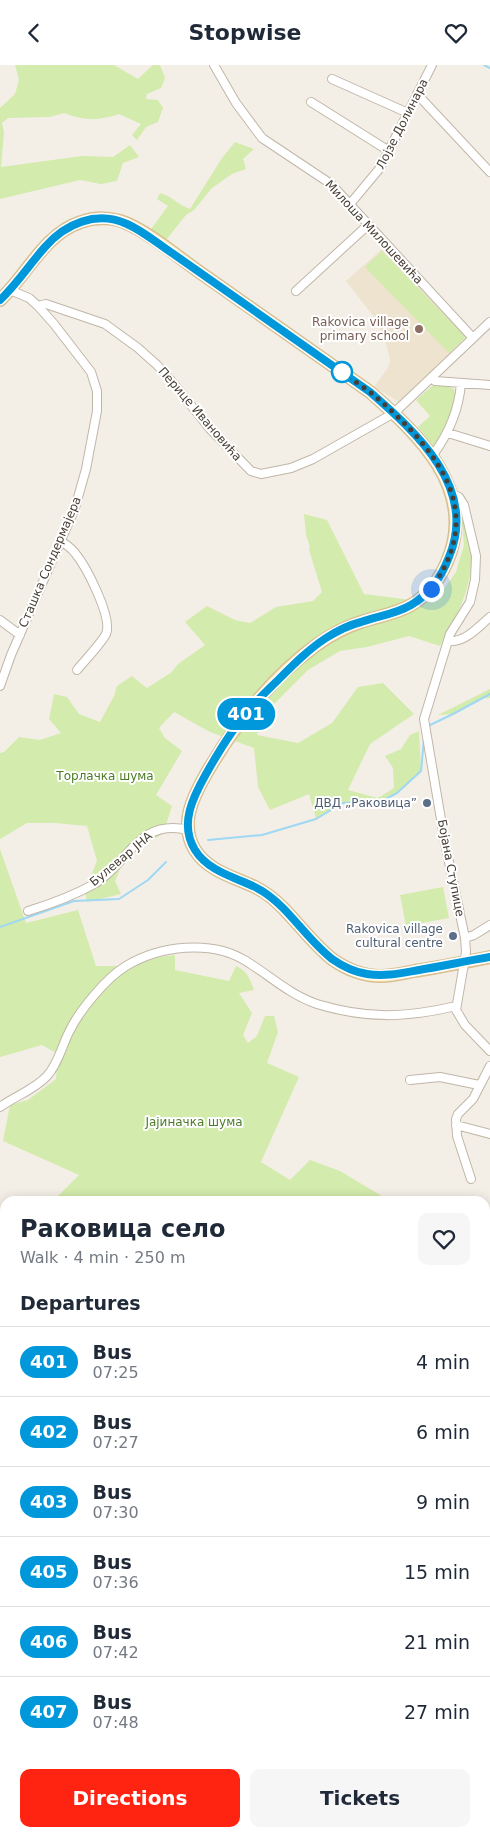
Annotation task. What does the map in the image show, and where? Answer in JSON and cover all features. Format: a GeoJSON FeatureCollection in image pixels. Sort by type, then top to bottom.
{"type":"FeatureCollection","features":[{"type":"Feature","properties":{"kind":"main road"},"geometry":{"type":"LineString","coordinates":[[0,300],[64,229],[97,218],[119,221],[140,231],[164,247],[370,392],[394,413],[433,455],[452,494],[456,517],[455,536],[446,565],[431,589],[410,606],[397,612],[350,626],[327,638],[287,671],[249,710],[217,755],[193,798],[189,811],[188,831],[196,851],[208,863],[220,872],[256,887],[274,899],[331,958],[355,971],[387,976],[490,957]]}},
{"type":"Feature","properties":{"kind":"street","name":"Милоша Милошевића"},"geometry":{"type":"LineString","coordinates":[[214,65],[241,110],[262,138],[325,179],[473,338]]}},
{"type":"Feature","properties":{"kind":"street","name":"Лојзе Долинара"},"geometry":{"type":"LineString","coordinates":[[350,204],[372,180],[389,151],[432,65]]}},
{"type":"Feature","properties":{"kind":"street"},"geometry":{"type":"LineString","coordinates":[[332,79],[408,113]]}},
{"type":"Feature","properties":{"kind":"street"},"geometry":{"type":"LineString","coordinates":[[417,94],[490,172]]}},
{"type":"Feature","properties":{"kind":"street"},"geometry":{"type":"LineString","coordinates":[[311,102],[389,151]]}},
{"type":"Feature","properties":{"kind":"street"},"geometry":{"type":"LineString","coordinates":[[296,291],[368,225]]}},
{"type":"Feature","properties":{"kind":"street","name":"Перице Ивановића"},"geometry":{"type":"LineString","coordinates":[[10,290],[29,298],[38,306],[46,304],[96,319],[111,327],[156,365],[174,384],[210,429],[255,473],[291,468],[313,459],[394,413]]}},
{"type":"Feature","properties":{"kind":"street","name":"Сташка Сондермајера"},"geometry":{"type":"LineString","coordinates":[[0,686],[75,508],[86,469],[97,411],[97,391],[91,372],[38,306]]}},
{"type":"Feature","properties":{"kind":"street"},"geometry":{"type":"LineString","coordinates":[[394,413],[490,322]]}},
{"type":"Feature","properties":{"kind":"street"},"geometry":{"type":"LineString","coordinates":[[431,378],[434,381],[490,385]]}},
{"type":"Feature","properties":{"kind":"street"},"geometry":{"type":"LineString","coordinates":[[433,455],[448,433],[456,413],[461,383]]}},
{"type":"Feature","properties":{"kind":"street"},"geometry":{"type":"LineString","coordinates":[[448,433],[490,446]]}},
{"type":"Feature","properties":{"kind":"street","name":"Бојана Ступице"},"geometry":{"type":"LineString","coordinates":[[452,494],[459,497],[464,505],[474,545],[477,567],[470,602],[453,629],[448,641],[425,711],[424,721],[465,938],[464,962],[456,1006]]}},
{"type":"Feature","properties":{"kind":"street"},"geometry":{"type":"LineString","coordinates":[[60,541],[76,554],[87,571],[104,610],[106,634],[77,670]]}},
{"type":"Feature","properties":{"kind":"street"},"geometry":{"type":"LineString","coordinates":[[448,641],[462,639],[490,617]]}},
{"type":"Feature","properties":{"kind":"street"},"geometry":{"type":"LineString","coordinates":[[0,620],[20,635]]}},
{"type":"Feature","properties":{"kind":"street","name":"Булевар ЈНА"},"geometry":{"type":"LineString","coordinates":[[28,911],[50,904],[97,882],[140,841],[160,828],[173,827],[188,831]]}},
{"type":"Feature","properties":{"kind":"street"},"geometry":{"type":"LineString","coordinates":[[465,938],[490,925]]}},
{"type":"Feature","properties":{"kind":"street"},"geometry":{"type":"LineString","coordinates":[[0,1107],[33,1088],[48,1075],[74,1021],[117,972],[131,963],[161,952],[194,949],[223,951],[246,961],[282,986],[310,1001],[363,1014],[404,1015],[456,1006],[456,1013],[465,1025],[490,1051]]}},
{"type":"Feature","properties":{"kind":"street"},"geometry":{"type":"LineString","coordinates":[[471,1179],[456,1125],[457,1116],[473,1099],[490,1066]]}},
{"type":"Feature","properties":{"kind":"street"},"geometry":{"type":"LineString","coordinates":[[410,1080],[440,1077],[479,1085]]}},
{"type":"Feature","properties":{"kind":"street"},"geometry":{"type":"LineString","coordinates":[[456,1125],[490,1134]]}},
{"type":"Feature","properties":{"kind":"shaded area","name":"Rakovica village primary school"},"geometry":{"type":"Polygon","coordinates":[[[383,248],[466,337],[401,403],[374,387],[387,369],[390,362],[389,355],[383,334],[374,317],[346,281],[383,248]]]}},
{"type":"Feature","properties":{"kind":"green space"},"geometry":{"type":"Polygon","coordinates":[[[15,65],[114,65],[138,79],[153,65],[160,65],[165,78],[161,88],[147,94],[146,99],[158,100],[163,108],[158,122],[146,127],[137,140],[132,135],[141,124],[119,114],[92,119],[78,118],[64,113],[50,117],[8,118],[2,123],[4,133],[1,167],[82,156],[113,157],[130,145],[139,157],[123,163],[117,181],[101,184],[80,180],[0,199],[0,108],[15,94],[19,80],[15,65]]]}},
{"type":"Feature","properties":{"kind":"green space"},"geometry":{"type":"Polygon","coordinates":[[[235,142],[254,149],[243,159],[246,169],[232,174],[212,188],[194,210],[186,215],[166,240],[151,229],[168,206],[157,199],[160,193],[190,209],[222,158],[235,142]]]}},
{"type":"Feature","properties":{"kind":"green space"},"geometry":{"type":"Polygon","coordinates":[[[382,251],[466,337],[449,353],[365,267],[382,251]]]}},
{"type":"Feature","properties":{"kind":"green space"},"geometry":{"type":"Polygon","coordinates":[[[444,385],[454,389],[455,404],[450,419],[434,447],[418,427],[430,416],[416,400],[432,386],[444,385]]]}},
{"type":"Feature","properties":{"kind":"green space","name":"Торлачка шума"},"geometry":{"type":"Polygon","coordinates":[[[304,514],[327,520],[364,594],[434,603],[456,572],[464,545],[462,522],[465,522],[471,548],[470,574],[463,599],[453,623],[440,646],[409,636],[367,647],[340,651],[308,670],[262,716],[257,735],[298,743],[332,723],[358,687],[383,683],[414,714],[370,744],[348,790],[378,798],[394,788],[393,768],[385,756],[401,749],[410,735],[419,731],[421,771],[397,793],[382,801],[343,803],[316,819],[309,794],[270,810],[258,787],[254,748],[210,732],[174,712],[159,728],[165,738],[182,751],[156,795],[172,806],[163,834],[127,853],[115,881],[121,894],[87,902],[85,891],[97,861],[87,826],[27,823],[0,839],[0,753],[4,752],[19,737],[40,740],[61,733],[49,719],[54,694],[67,697],[79,714],[100,722],[114,696],[117,686],[132,676],[147,688],[172,672],[178,664],[205,645],[185,622],[207,606],[235,620],[250,623],[276,607],[313,601],[322,592],[309,550],[304,514]]]}},
{"type":"Feature","properties":{"kind":"green space"},"geometry":{"type":"Polygon","coordinates":[[[490,689],[490,698],[481,698],[453,714],[438,715],[490,689]]]}},
{"type":"Feature","properties":{"kind":"green space","name":"Јајиначка шума"},"geometry":{"type":"Polygon","coordinates":[[[0,849],[26,923],[78,910],[96,966],[129,966],[146,959],[175,955],[175,970],[229,981],[236,966],[243,970],[254,990],[239,993],[252,1013],[243,1035],[248,1043],[257,1036],[265,1016],[274,1016],[278,1032],[267,1063],[299,1077],[261,1162],[290,1180],[310,1160],[340,1171],[382,1196],[58,1196],[79,1175],[3,1141],[10,1105],[28,1100],[56,1079],[58,1054],[42,1045],[0,1057],[0,849]]]}},
{"type":"Feature","properties":{"kind":"green space"},"geometry":{"type":"Polygon","coordinates":[[[443,887],[449,918],[406,926],[400,895],[443,887]]]}},
{"type":"Feature","properties":{"kind":"waterway"},"geometry":{"type":"LineString","coordinates":[[484,65],[490,68]]}},
{"type":"Feature","properties":{"kind":"waterway"},"geometry":{"type":"LineString","coordinates":[[428,726],[490,694]]}},
{"type":"Feature","properties":{"kind":"waterway"},"geometry":{"type":"LineString","coordinates":[[208,840],[262,835],[316,819],[343,803],[382,801],[397,793],[421,771],[424,739]]}},
{"type":"Feature","properties":{"kind":"waterway"},"geometry":{"type":"LineString","coordinates":[[0,927],[74,901],[119,899],[148,880],[166,862]]}},
{"type":"Feature","properties":{"kind":"bus line","name":"401"},"geometry":{"type":"LineString","coordinates":[[0,300],[54,237],[64,229],[79,222],[97,218],[112,219],[126,223],[172,253],[370,392],[394,413],[433,455],[452,494],[456,517],[455,536],[451,553],[439,579],[423,597],[410,606],[381,617],[362,621],[339,631],[313,648],[287,671],[249,710],[217,755],[193,798],[187,821],[188,831],[190,840],[201,858],[226,875],[256,887],[274,899],[331,958],[355,971],[387,976],[490,957]]}},
{"type":"Feature","properties":{"kind":"place","name":"Rakovica village primary school"},"geometry":{"type":"Point","coordinates":[419,329]}},
{"type":"Feature","properties":{"kind":"place","name":"ДВД „Раковица”"},"geometry":{"type":"Point","coordinates":[427,803]}},
{"type":"Feature","properties":{"kind":"place","name":"Rakovica village cultural centre"},"geometry":{"type":"Point","coordinates":[453,936]}},
{"type":"Feature","properties":{"kind":"route"},"geometry":{"type":"LineString","coordinates":[[342,372],[370,392],[394,413],[423,443],[433,455],[449,486],[456,517],[455,536],[446,565],[431,589]]}}]}
